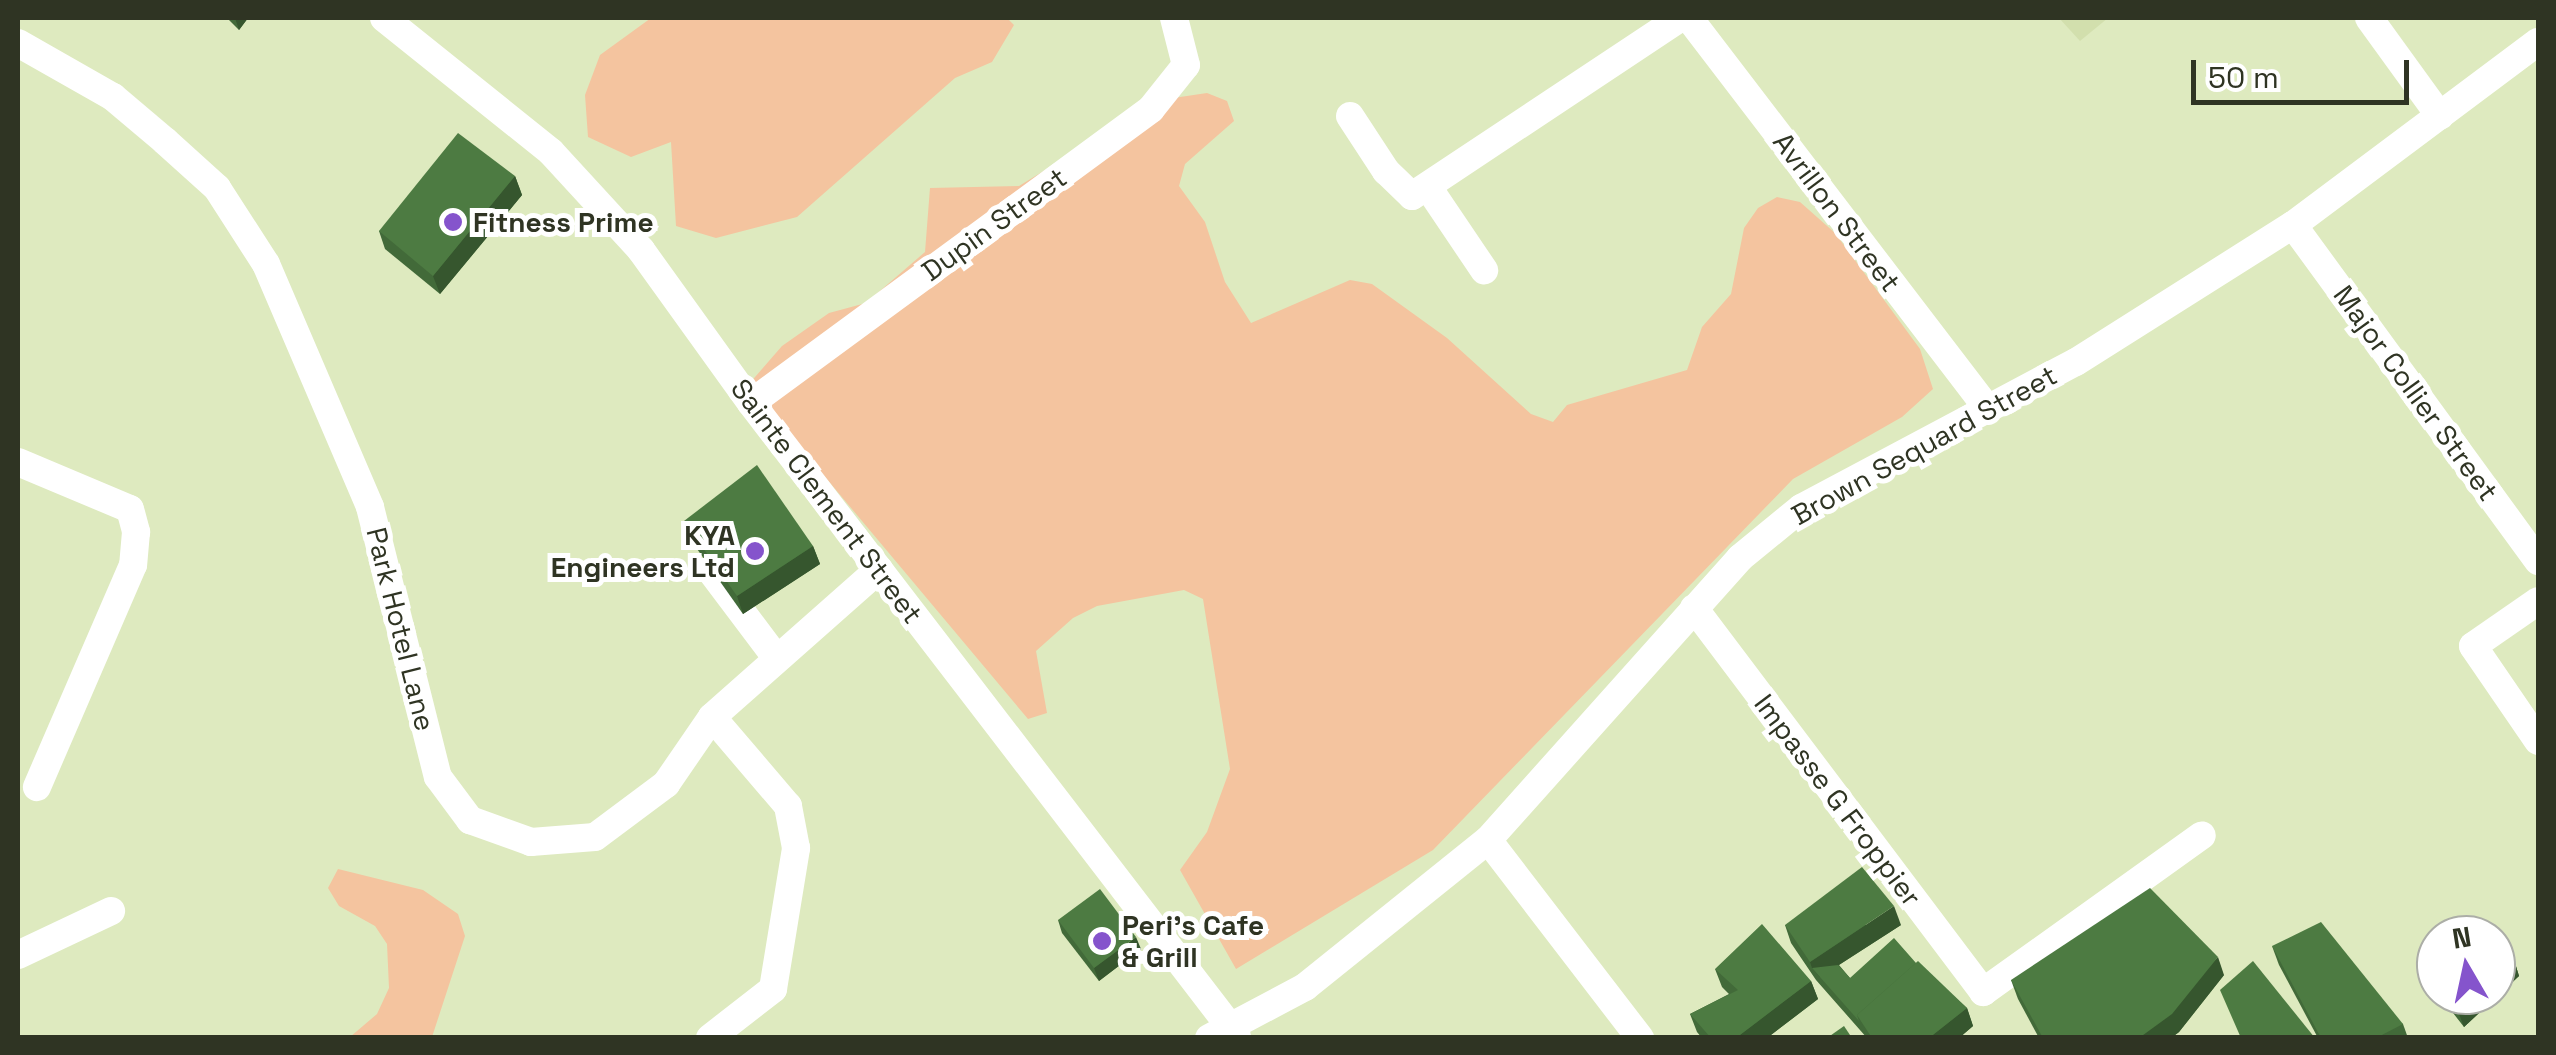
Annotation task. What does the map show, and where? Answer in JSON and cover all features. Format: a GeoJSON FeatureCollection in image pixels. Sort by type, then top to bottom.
{"type":"FeatureCollection","features":[{"type":"Feature","properties":{"kind":"street","name":"Sainte Clement Street"},"geometry":{"type":"LineString","coordinates":[[384,18],[551,152],[603,205],[1225,1033]]}},
{"type":"Feature","properties":{"kind":"street","name":"Dupin Street"},"geometry":{"type":"LineString","coordinates":[[750,404],[1151,108],[1186,65],[1174,18]]}},
{"type":"Feature","properties":{"kind":"street"},"geometry":{"type":"LineString","coordinates":[[1350,116],[1386,171],[1412,196],[1430,190],[1680,18]]}},
{"type":"Feature","properties":{"kind":"street","name":"Avrillon Street"},"geometry":{"type":"LineString","coordinates":[[1689,18],[1986,407]]}},
{"type":"Feature","properties":{"kind":"street"},"geometry":{"type":"LineString","coordinates":[[2369,18],[2440,116]]}},
{"type":"Feature","properties":{"kind":"street","name":"Brown Sequard Street"},"geometry":{"type":"LineString","coordinates":[[1225,1033],[1305,986],[1488,840],[1694,608],[1801,508],[2076,362],[2292,225],[2538,42]]}},
{"type":"Feature","properties":{"kind":"street","name":"Park Hotel Lane"},"geometry":{"type":"LineString","coordinates":[[18,44],[114,97],[165,141],[217,188],[266,264],[370,507],[438,778],[470,820],[532,842],[594,838],[666,784],[712,717],[774,655],[878,569]]}},
{"type":"Feature","properties":{"kind":"street"},"geometry":{"type":"LineString","coordinates":[[1430,190],[1484,270]]}},
{"type":"Feature","properties":{"kind":"street","name":"Major Collier Street"},"geometry":{"type":"LineString","coordinates":[[2292,225],[2538,560]]}},
{"type":"Feature","properties":{"kind":"street"},"geometry":{"type":"LineString","coordinates":[[18,462],[130,509],[136,532],[132,565],[37,787]]}},
{"type":"Feature","properties":{"kind":"street"},"geometry":{"type":"LineString","coordinates":[[710,572],[774,655]]}},
{"type":"Feature","properties":{"kind":"street"},"geometry":{"type":"LineString","coordinates":[[2538,601],[2472,646],[2538,741]]}},
{"type":"Feature","properties":{"kind":"street","name":"Impasse G Froppier"},"geometry":{"type":"LineString","coordinates":[[1694,608],[1982,992],[2202,835]]}},
{"type":"Feature","properties":{"kind":"street"},"geometry":{"type":"LineString","coordinates":[[710,1038],[774,989],[796,848],[788,806],[712,717]]}},
{"type":"Feature","properties":{"kind":"street"},"geometry":{"type":"LineString","coordinates":[[1488,840],[1640,1038]]}},
{"type":"Feature","properties":{"kind":"street"},"geometry":{"type":"LineString","coordinates":[[18,954],[112,911]]}},
{"type":"Feature","properties":{"kind":"shaded area"},"geometry":{"type":"Polygon","coordinates":[[[651,18],[1007,18],[1014,25],[992,62],[955,78],[797,217],[716,238],[676,226],[671,142],[631,157],[588,137],[585,95],[600,55],[651,18]]]}},
{"type":"Feature","properties":{"kind":"shaded area"},"geometry":{"type":"Polygon","coordinates":[[[2059,18],[2108,18],[2080,41],[2059,18]]]}},
{"type":"Feature","properties":{"kind":"shaded area"},"geometry":{"type":"Polygon","coordinates":[[[1207,93],[1227,101],[1234,121],[1185,164],[1179,186],[1205,222],[1225,282],[1251,323],[1350,280],[1372,284],[1447,338],[1531,414],[1553,422],[1567,405],[1687,370],[1702,327],[1731,294],[1744,228],[1758,208],[1777,197],[1800,202],[1835,233],[1920,349],[1933,389],[1902,417],[1793,479],[1433,850],[1236,969],[1180,870],[1207,832],[1230,769],[1203,599],[1184,590],[1097,606],[1073,618],[1036,651],[1047,713],[1028,719],[748,385],[782,346],[829,313],[866,303],[925,252],[930,188],[1019,186],[1160,100],[1207,93]]]}},
{"type":"Feature","properties":{"kind":"shaded area"},"geometry":{"type":"Polygon","coordinates":[[[338,869],[423,890],[458,914],[465,936],[432,1037],[350,1037],[377,1014],[389,988],[387,944],[375,926],[339,906],[328,888],[338,869]]]}},
{"type":"Feature","properties":{"kind":"building","name":"Fitness Prime"},"geometry":{"type":"Polygon","coordinates":[[[458,133],[515,176],[433,276],[379,231],[458,133]]]}},
{"type":"Feature","properties":{"kind":"building","name":"KYA Engineers Ltd"},"geometry":{"type":"Polygon","coordinates":[[[757,465],[813,546],[737,596],[684,521],[757,465]]]}},
{"type":"Feature","properties":{"kind":"building"},"geometry":{"type":"Polygon","coordinates":[[[1862,867],[1894,906],[1810,962],[1785,925],[1862,867]]]}},
{"type":"Feature","properties":{"kind":"building"},"geometry":{"type":"Polygon","coordinates":[[[2150,888],[2218,957],[2172,1014],[2139,1038],[2043,1038],[2011,980],[2150,888]]]}},
{"type":"Feature","properties":{"kind":"building","name":"Peri's Cafe & Grill"},"geometry":{"type":"Polygon","coordinates":[[[1100,889],[1136,937],[1094,968],[1058,920],[1100,889]]]}},
{"type":"Feature","properties":{"kind":"building"},"geometry":{"type":"Polygon","coordinates":[[[2321,922],[2403,1024],[2376,1038],[2321,1038],[2272,946],[2321,922]]]}},
{"type":"Feature","properties":{"kind":"building"},"geometry":{"type":"Polygon","coordinates":[[[1762,924],[1811,981],[1736,1038],[1711,1038],[1690,1014],[1738,990],[1715,969],[1762,924]]]}},
{"type":"Feature","properties":{"kind":"building"},"geometry":{"type":"Polygon","coordinates":[[[1894,938],[1916,963],[1857,1015],[1859,1021],[1812,968],[1838,965],[1850,978],[1894,938]]]}},
{"type":"Feature","properties":{"kind":"building"},"geometry":{"type":"Polygon","coordinates":[[[1918,961],[1967,1008],[1929,1038],[1872,1038],[1857,1015],[1918,961]]]}},
{"type":"Feature","properties":{"kind":"building"},"geometry":{"type":"Polygon","coordinates":[[[2253,961],[2315,1038],[2241,1038],[2220,990],[2253,961]]]}},
{"type":"Feature","properties":{"kind":"building"},"geometry":{"type":"Polygon","coordinates":[[[1844,1026],[1852,1038],[1827,1038],[1844,1026]]]}},
{"type":"Feature","properties":{"kind":"place","name":"Fitness Prime"},"geometry":{"type":"Point","coordinates":[453,222]}},
{"type":"Feature","properties":{"kind":"place","name":"KYA Engineers Ltd"},"geometry":{"type":"Point","coordinates":[755,551]}},
{"type":"Feature","properties":{"kind":"place","name":"Peri's Cafe & Grill"},"geometry":{"type":"Point","coordinates":[1102,941]}}]}
